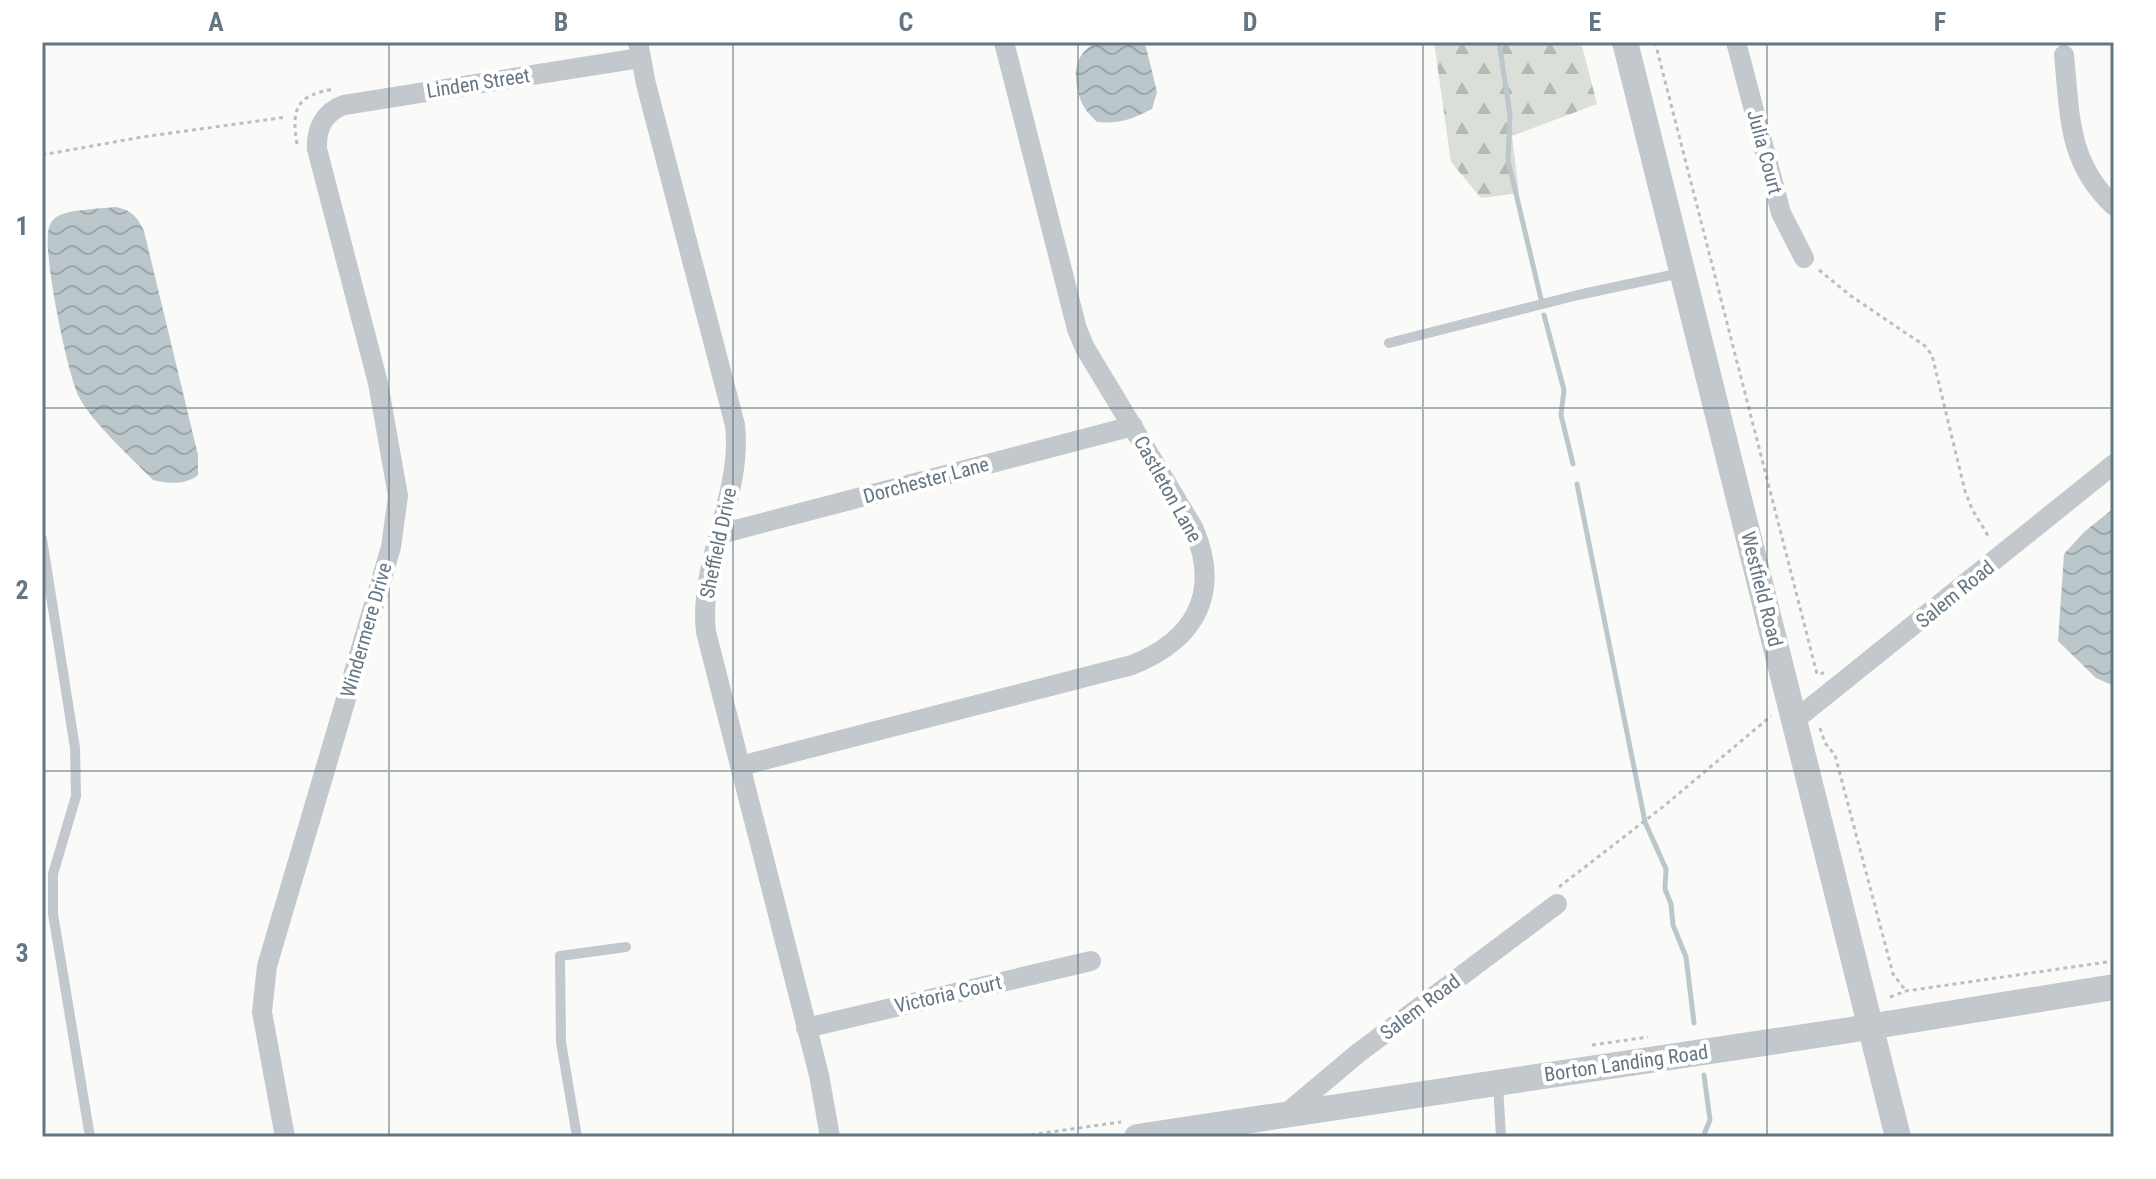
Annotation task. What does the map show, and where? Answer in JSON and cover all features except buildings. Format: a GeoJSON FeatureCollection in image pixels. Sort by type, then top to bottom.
{"type":"FeatureCollection","features":[{"type":"Feature","properties":{"kind":"street","name":"Castleton Lane"},"geometry":{"type":"LineString","coordinates":[[740,766],[1132,665],[1162,652],[1174,643],[1184,633],[1197,609],[1204,586],[1204,564],[1194,529],[1085,348],[1077,329],[1004,42]]}},
{"type":"Feature","properties":{"kind":"street","name":"Westfield Road"},"geometry":{"type":"LineString","coordinates":[[1625,42],[1898,1137]]}},
{"type":"Feature","properties":{"kind":"street","name":"Julia Court"},"geometry":{"type":"LineString","coordinates":[[1736,42],[1781,213],[1804,258]]}},
{"type":"Feature","properties":{"kind":"street","name":"Linden Street"},"geometry":{"type":"LineString","coordinates":[[322,121],[344,105],[639,50]]}},
{"type":"Feature","properties":{"kind":"street","name":"Sheffield Drive"},"geometry":{"type":"LineString","coordinates":[[639,50],[735,425],[736,449],[706,596],[705,620],[710,649],[819,1075],[830,1137]]}},
{"type":"Feature","properties":{"kind":"street"},"geometry":{"type":"LineString","coordinates":[[2064,55],[2072,136],[2077,154],[2094,185],[2114,206]]}},
{"type":"Feature","properties":{"kind":"street","name":"Windermere Drive"},"geometry":{"type":"LineString","coordinates":[[285,1137],[262,1012],[267,966],[391,547],[398,496],[378,383],[317,149],[322,121]]}},
{"type":"Feature","properties":{"kind":"street","name":"Dorchester Lane"},"geometry":{"type":"LineString","coordinates":[[720,534],[1133,426]]}},
{"type":"Feature","properties":{"kind":"street","name":"Salem Road"},"geometry":{"type":"LineString","coordinates":[[1796,721],[2114,464]]}},
{"type":"Feature","properties":{"kind":"street","name":"Salem Road"},"geometry":{"type":"LineString","coordinates":[[1287,1113],[1558,895]]}},
{"type":"Feature","properties":{"kind":"street","name":"Victoria Court"},"geometry":{"type":"LineString","coordinates":[[806,1028],[1091,961]]}},
{"type":"Feature","properties":{"kind":"street","name":"Borton Landing Road"},"geometry":{"type":"LineString","coordinates":[[1137,1137],[1870,1027],[2114,987]]}},
{"type":"Feature","properties":{"kind":"lane"},"geometry":{"type":"LineString","coordinates":[[1389,343],[1578,295],[1683,273]]}},
{"type":"Feature","properties":{"kind":"lane"},"geometry":{"type":"LineString","coordinates":[[42,539],[75,748],[76,796],[53,874],[53,914],[90,1137]]}},
{"type":"Feature","properties":{"kind":"lane"},"geometry":{"type":"LineString","coordinates":[[577,1137],[561,1042],[560,956],[626,947]]}},
{"type":"Feature","properties":{"kind":"lane"},"geometry":{"type":"LineString","coordinates":[[1498,1082],[1501,1137]]}},
{"type":"Feature","properties":{"kind":"path"},"geometry":{"type":"LineString","coordinates":[[1655,42],[1817,674]]}},
{"type":"Feature","properties":{"kind":"path"},"geometry":{"type":"LineString","coordinates":[[298,150],[294,127],[300,102],[311,94],[343,87]]}},
{"type":"Feature","properties":{"kind":"path"},"geometry":{"type":"LineString","coordinates":[[42,155],[142,137],[287,117]]}},
{"type":"Feature","properties":{"kind":"path"},"geometry":{"type":"LineString","coordinates":[[1804,258],[1851,296],[1925,346],[1932,355],[1965,491],[1992,543]]}},
{"type":"Feature","properties":{"kind":"path"},"geometry":{"type":"LineString","coordinates":[[1558,895],[1622,838],[1664,806],[1796,721],[1825,743],[1835,755],[1893,974],[1906,991]]}},
{"type":"Feature","properties":{"kind":"path"},"geometry":{"type":"LineString","coordinates":[[1890,997],[1906,991],[2114,961]]}},
{"type":"Feature","properties":{"kind":"green space"},"geometry":{"type":"Polygon","coordinates":[[[1434,42],[1581,42],[1597,104],[1512,136],[1519,193],[1481,198],[1451,162],[1434,42]]]}},
{"type":"Feature","properties":{"kind":"water"},"geometry":{"type":"Polygon","coordinates":[[[1100,42],[1142,42],[1146,47],[1157,92],[1152,109],[1126,120],[1112,122],[1097,122],[1086,110],[1076,83],[1077,66],[1084,51],[1100,42]]]}},
{"type":"Feature","properties":{"kind":"water"},"geometry":{"type":"Polygon","coordinates":[[[115,207],[133,214],[144,231],[198,455],[198,475],[182,482],[153,480],[113,440],[79,397],[69,365],[50,269],[49,228],[60,215],[115,207]]]}},
{"type":"Feature","properties":{"kind":"water"},"geometry":{"type":"Polygon","coordinates":[[[2114,508],[2114,686],[2096,678],[2058,641],[2064,554],[2084,532],[2114,508]]]}},
{"type":"Feature","properties":{"kind":"waterway"},"geometry":{"type":"LineString","coordinates":[[1499,42],[1510,115],[1508,160],[1541,299]]}},
{"type":"Feature","properties":{"kind":"waterway"},"geometry":{"type":"LineString","coordinates":[[1544,315],[1564,390],[1561,415],[1573,464]]}},
{"type":"Feature","properties":{"kind":"waterway"},"geometry":{"type":"LineString","coordinates":[[1577,484],[1645,822],[1666,869],[1665,889],[1671,904],[1673,925],[1686,957],[1694,1023]]}},
{"type":"Feature","properties":{"kind":"waterway"},"geometry":{"type":"LineString","coordinates":[[1703,1137],[1710,1120],[1704,1075]]}}]}
